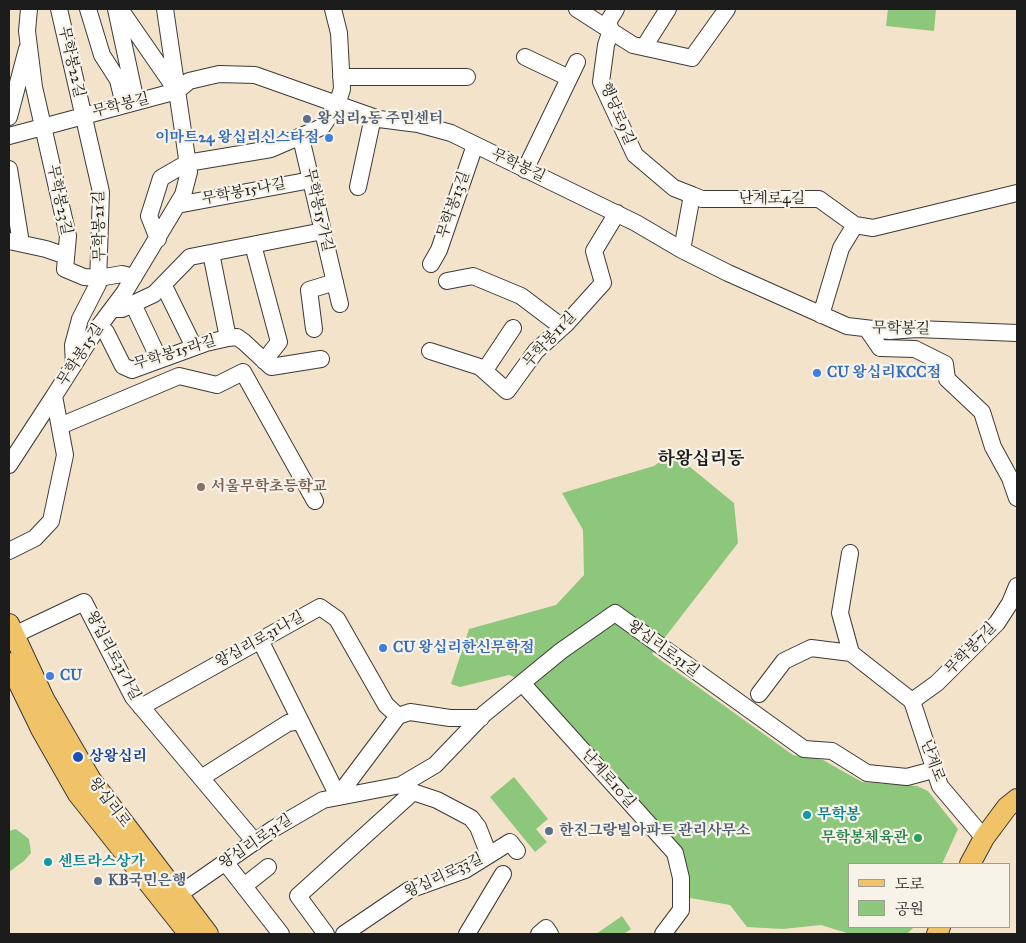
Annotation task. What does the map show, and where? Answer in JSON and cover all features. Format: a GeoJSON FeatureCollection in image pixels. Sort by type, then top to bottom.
{"type":"FeatureCollection","features":[{"type":"Feature","properties":{"kind":"main road","name":"왕십리로"},"geometry":{"type":"LineString","coordinates":[[12,637],[53,732]]}},
{"type":"Feature","properties":{"kind":"main road","name":"왕십리로"},"geometry":{"type":"LineString","coordinates":[[9,663],[30,706],[91,780],[181,907],[208,934]]}},
{"type":"Feature","properties":{"kind":"main road"},"geometry":{"type":"LineString","coordinates":[[9,687],[30,706]]}},
{"type":"Feature","properties":{"kind":"main road"},"geometry":{"type":"LineString","coordinates":[[971,863],[984,838],[1008,807],[1017,799]]}},
{"type":"Feature","properties":{"kind":"main road","name":"왕십리로"},"geometry":{"type":"LineString","coordinates":[[181,907],[189,934]]}},
{"type":"Feature","properties":{"kind":"street"},"geometry":{"type":"LineString","coordinates":[[9,117],[28,43],[29,9]]}},
{"type":"Feature","properties":{"kind":"street","name":"무학봉22길"},"geometry":{"type":"LineString","coordinates":[[59,9],[83,116]]}},
{"type":"Feature","properties":{"kind":"street"},"geometry":{"type":"LineString","coordinates":[[88,9],[102,55],[130,103]]}},
{"type":"Feature","properties":{"kind":"street"},"geometry":{"type":"LineString","coordinates":[[118,9],[130,103]]}},
{"type":"Feature","properties":{"kind":"street"},"geometry":{"type":"LineString","coordinates":[[118,9],[177,91]]}},
{"type":"Feature","properties":{"kind":"street","name":"무학봉15길"},"geometry":{"type":"LineString","coordinates":[[9,551],[35,538],[51,521],[65,455],[54,396],[158,239],[183,195],[189,172],[165,9]]}},
{"type":"Feature","properties":{"kind":"street"},"geometry":{"type":"LineString","coordinates":[[158,239],[149,216],[162,178],[187,163],[271,149],[301,138],[322,127],[337,105],[342,89],[339,34],[333,9]]}},
{"type":"Feature","properties":{"kind":"street"},"geometry":{"type":"LineString","coordinates":[[577,9],[633,45],[692,58],[727,9]]}},
{"type":"Feature","properties":{"kind":"street","name":"행당로9길"},"geometry":{"type":"LineString","coordinates":[[616,9],[608,22],[611,30],[606,45],[601,82],[635,155],[674,188],[692,195]]}},
{"type":"Feature","properties":{"kind":"street"},"geometry":{"type":"LineString","coordinates":[[644,47],[668,9]]}},
{"type":"Feature","properties":{"kind":"street","name":"무학봉23길"},"geometry":{"type":"LineString","coordinates":[[28,43],[43,126],[68,236],[65,269],[84,278],[99,278]]}},
{"type":"Feature","properties":{"kind":"street"},"geometry":{"type":"LineString","coordinates":[[525,57],[569,78]]}},
{"type":"Feature","properties":{"kind":"street"},"geometry":{"type":"LineString","coordinates":[[525,170],[577,62]]}},
{"type":"Feature","properties":{"kind":"street","name":"무학봉길"},"geometry":{"type":"LineString","coordinates":[[9,136],[177,91],[189,81],[219,74],[255,75],[373,117],[418,124],[451,133],[617,213],[682,250],[847,326],[890,331],[918,329],[1017,333]]}},
{"type":"Feature","properties":{"kind":"street"},"geometry":{"type":"LineString","coordinates":[[341,77],[467,77]]}},
{"type":"Feature","properties":{"kind":"street","name":"무학봉21길"},"geometry":{"type":"LineString","coordinates":[[74,365],[74,345],[80,319],[99,278],[101,192],[83,116]]}},
{"type":"Feature","properties":{"kind":"street"},"geometry":{"type":"LineString","coordinates":[[358,186],[373,117]]}},
{"type":"Feature","properties":{"kind":"street","name":"무학봉15가길"},"geometry":{"type":"LineString","coordinates":[[301,138],[340,304]]}},
{"type":"Feature","properties":{"kind":"street","name":"무학봉13길"},"geometry":{"type":"LineString","coordinates":[[431,264],[439,250],[475,145]]}},
{"type":"Feature","properties":{"kind":"street"},"geometry":{"type":"LineString","coordinates":[[9,169],[15,242],[66,256]]}},
{"type":"Feature","properties":{"kind":"street","name":"무학봉15나길"},"geometry":{"type":"LineString","coordinates":[[177,205],[311,180]]}},
{"type":"Feature","properties":{"kind":"street"},"geometry":{"type":"LineString","coordinates":[[821,315],[841,248],[855,225],[873,228],[1017,193]]}},
{"type":"Feature","properties":{"kind":"street"},"geometry":{"type":"LineString","coordinates":[[682,250],[692,195]]}},
{"type":"Feature","properties":{"kind":"street","name":"난계로4길"},"geometry":{"type":"LineString","coordinates":[[692,195],[702,199],[819,200],[855,225]]}},
{"type":"Feature","properties":{"kind":"street","name":"무학봉11길"},"geometry":{"type":"LineString","coordinates":[[430,351],[485,370],[507,391],[536,351],[562,327],[603,283],[594,251],[617,213]]}},
{"type":"Feature","properties":{"kind":"street"},"geometry":{"type":"LineString","coordinates":[[112,309],[122,309],[154,294],[164,286],[190,257],[323,231]]}},
{"type":"Feature","properties":{"kind":"street"},"geometry":{"type":"LineString","coordinates":[[253,245],[279,342],[264,361],[271,367],[321,359]]}},
{"type":"Feature","properties":{"kind":"street"},"geometry":{"type":"LineString","coordinates":[[210,253],[228,338]]}},
{"type":"Feature","properties":{"kind":"street","name":"무학봉21길"},"geometry":{"type":"LineString","coordinates":[[99,278],[122,274],[134,276]]}},
{"type":"Feature","properties":{"kind":"street"},"geometry":{"type":"LineString","coordinates":[[447,281],[473,276],[522,296],[562,327]]}},
{"type":"Feature","properties":{"kind":"street"},"geometry":{"type":"LineString","coordinates":[[314,329],[309,290],[335,282]]}},
{"type":"Feature","properties":{"kind":"street"},"geometry":{"type":"LineString","coordinates":[[164,286],[194,348]]}},
{"type":"Feature","properties":{"kind":"street"},"geometry":{"type":"LineString","coordinates":[[132,304],[159,360]]}},
{"type":"Feature","properties":{"kind":"street","name":"무학봉15라길"},"geometry":{"type":"LineString","coordinates":[[99,326],[106,332],[124,366],[132,370],[194,348],[237,337],[264,361]]}},
{"type":"Feature","properties":{"kind":"street"},"geometry":{"type":"LineString","coordinates":[[485,370],[513,328]]}},
{"type":"Feature","properties":{"kind":"street"},"geometry":{"type":"LineString","coordinates":[[867,329],[880,348],[915,349],[944,364],[946,379],[982,412],[993,447],[1010,478],[1017,498]]}},
{"type":"Feature","properties":{"kind":"street"},"geometry":{"type":"LineString","coordinates":[[60,426],[180,376],[217,386],[243,372],[315,501]]}},
{"type":"Feature","properties":{"kind":"street"},"geometry":{"type":"LineString","coordinates":[[9,465],[54,396]]}},
{"type":"Feature","properties":{"kind":"street"},"geometry":{"type":"LineString","coordinates":[[850,553],[840,613],[851,653]]}},
{"type":"Feature","properties":{"kind":"street","name":"무학봉7길"},"geometry":{"type":"LineString","coordinates":[[912,701],[937,683],[996,623],[1010,604],[1017,586]]}},
{"type":"Feature","properties":{"kind":"street","name":"왕십리로"},"geometry":{"type":"LineString","coordinates":[[12,637],[84,602]]}},
{"type":"Feature","properties":{"kind":"street","name":"왕십리로31가길"},"geometry":{"type":"LineString","coordinates":[[84,602],[132,697],[255,842]]}},
{"type":"Feature","properties":{"kind":"street","name":"왕십리로31나길"},"geometry":{"type":"LineString","coordinates":[[140,706],[320,607],[337,618],[386,705],[398,716]]}},
{"type":"Feature","properties":{"kind":"street","name":"왕십리로31길"},"geometry":{"type":"LineString","coordinates":[[181,907],[225,862],[323,800],[338,796],[407,789],[435,765],[481,718],[522,683],[561,651],[615,614],[804,749],[832,751],[867,774],[907,777],[933,770]]}},
{"type":"Feature","properties":{"kind":"street"},"geometry":{"type":"LineString","coordinates":[[260,640],[338,796],[398,716],[410,712],[450,718],[481,718]]}},
{"type":"Feature","properties":{"kind":"street"},"geometry":{"type":"LineString","coordinates":[[759,694],[784,661],[811,648],[851,653],[912,701]]}},
{"type":"Feature","properties":{"kind":"street","name":"난계로10길"},"geometry":{"type":"LineString","coordinates":[[522,683],[675,853],[681,878],[680,910],[663,934]]}},
{"type":"Feature","properties":{"kind":"street","name":"난계로"},"geometry":{"type":"LineString","coordinates":[[912,701],[933,770],[940,786],[984,838]]}},
{"type":"Feature","properties":{"kind":"street"},"geometry":{"type":"LineString","coordinates":[[201,778],[288,723],[300,721]]}},
{"type":"Feature","properties":{"kind":"street"},"geometry":{"type":"LineString","coordinates":[[326,934],[298,896],[407,789],[437,800],[472,818],[478,827],[489,855]]}},
{"type":"Feature","properties":{"kind":"street","name":"왕십리로33길"},"geometry":{"type":"LineString","coordinates":[[344,934],[409,890],[465,870],[510,842],[517,851]]}},
{"type":"Feature","properties":{"kind":"street"},"geometry":{"type":"LineString","coordinates":[[225,862],[281,934]]}},
{"type":"Feature","properties":{"kind":"street"},"geometry":{"type":"LineString","coordinates":[[244,886],[268,867]]}},
{"type":"Feature","properties":{"kind":"street"},"geometry":{"type":"LineString","coordinates":[[467,934],[503,874]]}},
{"type":"Feature","properties":{"kind":"green space"},"geometry":{"type":"Polygon","coordinates":[[[888,9],[936,9],[934,31],[886,26],[888,9]]]}},
{"type":"Feature","properties":{"kind":"green space"},"geometry":{"type":"Polygon","coordinates":[[[673,453],[734,503],[738,543],[652,654],[793,755],[823,760],[862,782],[917,786],[928,791],[958,829],[942,863],[848,863],[848,928],[913,928],[907,934],[850,934],[821,925],[783,929],[747,927],[730,905],[690,898],[684,852],[534,685],[509,675],[460,687],[451,684],[469,629],[556,605],[584,575],[583,530],[562,493],[654,466],[673,453]]]}},
{"type":"Feature","properties":{"kind":"green space"},"geometry":{"type":"Polygon","coordinates":[[[514,777],[548,819],[536,829],[547,842],[535,852],[490,797],[514,777]]]}},
{"type":"Feature","properties":{"kind":"green space"},"geometry":{"type":"Polygon","coordinates":[[[16,829],[29,839],[31,853],[9,872],[9,831],[16,829]]]}},
{"type":"Feature","properties":{"kind":"green space"},"geometry":{"type":"Polygon","coordinates":[[[622,916],[631,929],[624,934],[596,934],[622,916]]]}},
{"type":"Feature","properties":{"kind":"place","name":"왕십리2동 주민센터"},"geometry":{"type":"Point","coordinates":[307,119]}},
{"type":"Feature","properties":{"kind":"place","name":"이마트24 왕십리신스타점"},"geometry":{"type":"Point","coordinates":[329,138]}},
{"type":"Feature","properties":{"kind":"place","name":"CU 왕십리KCC점"},"geometry":{"type":"Point","coordinates":[817,373]}},
{"type":"Feature","properties":{"kind":"place","name":"서울무학초등학교"},"geometry":{"type":"Point","coordinates":[201,487]}},
{"type":"Feature","properties":{"kind":"place","name":"CU 왕십리한신무학점"},"geometry":{"type":"Point","coordinates":[383,648]}},
{"type":"Feature","properties":{"kind":"place","name":"CU"},"geometry":{"type":"Point","coordinates":[50,676]}},
{"type":"Feature","properties":{"kind":"place","name":"상왕십리"},"geometry":{"type":"Point","coordinates":[78,757]}},
{"type":"Feature","properties":{"kind":"place","name":"무학봉"},"geometry":{"type":"Point","coordinates":[807,815]}},
{"type":"Feature","properties":{"kind":"place","name":"한진그랑빌아파트 관리사무소"},"geometry":{"type":"Point","coordinates":[549,831]}},
{"type":"Feature","properties":{"kind":"place","name":"무학봉체육관"},"geometry":{"type":"Point","coordinates":[918,838]}},
{"type":"Feature","properties":{"kind":"place","name":"센트라스상가"},"geometry":{"type":"Point","coordinates":[48,862]}},
{"type":"Feature","properties":{"kind":"place","name":"KB국민은행"},"geometry":{"type":"Point","coordinates":[98,881]}},
{"type":"Feature","properties":{"kind":"district","name":"하왕십리동"},"geometry":{"type":"Point","coordinates":[701,460]}}]}
